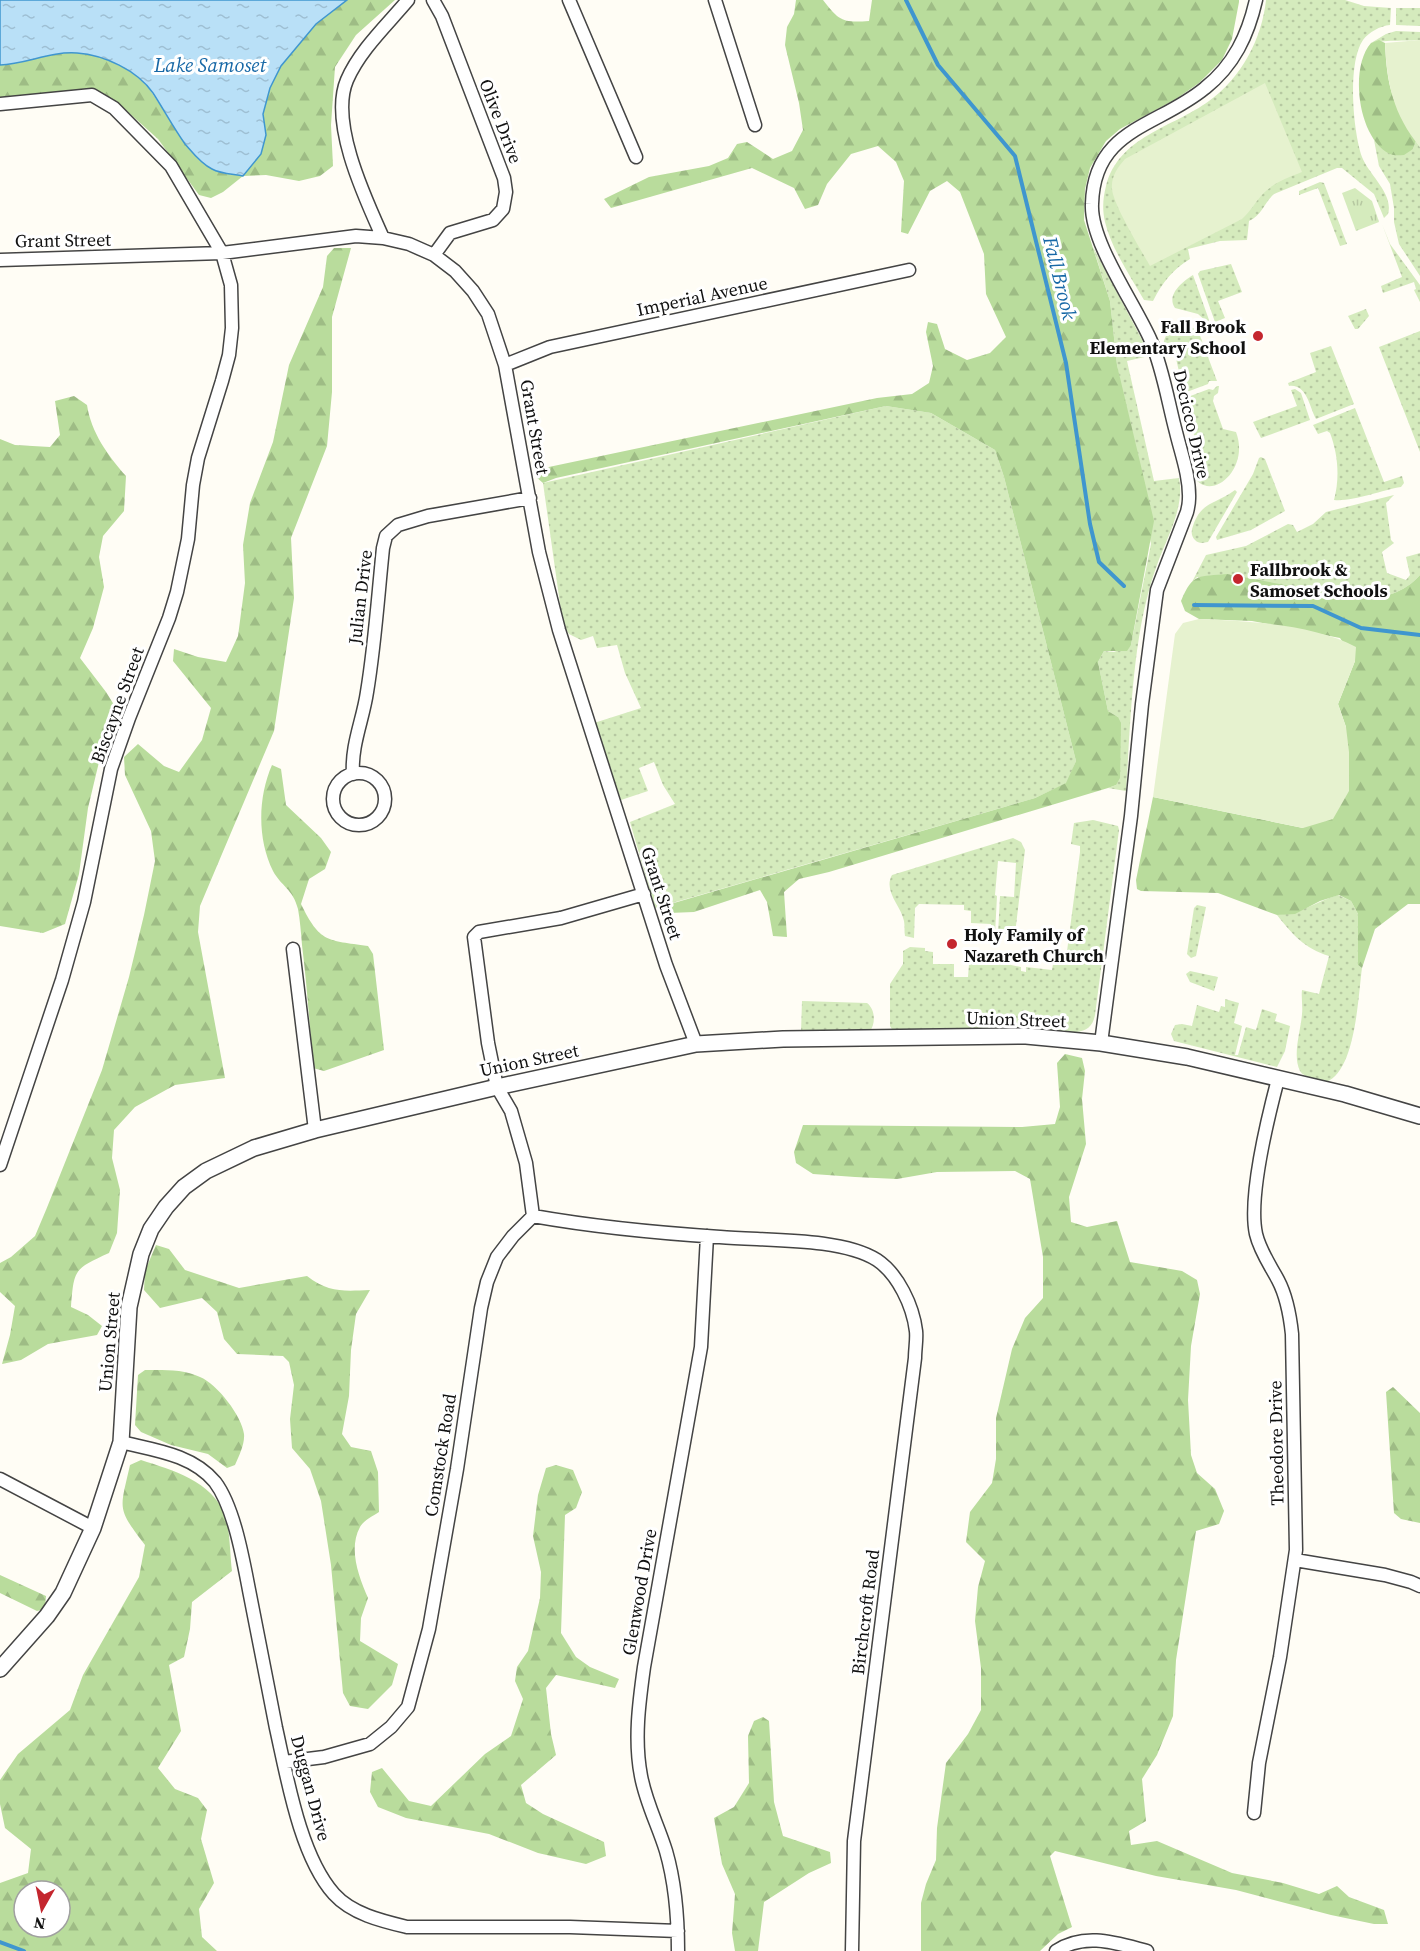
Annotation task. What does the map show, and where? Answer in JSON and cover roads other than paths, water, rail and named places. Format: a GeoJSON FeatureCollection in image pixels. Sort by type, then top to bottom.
{"type":"FeatureCollection","features":[{"type":"Feature","properties":{"kind":"street"},"geometry":{"type":"LineString","coordinates":[[383,238],[353,160],[345,134],[341,108],[346,82],[359,58],[408,0]]}},
{"type":"Feature","properties":{"kind":"street","name":"Olive Drive"},"geometry":{"type":"LineString","coordinates":[[433,0],[442,16],[504,178],[506,192],[503,209],[493,220],[450,232],[434,255]]}},
{"type":"Feature","properties":{"kind":"street"},"geometry":{"type":"LineString","coordinates":[[569,0],[636,157]]}},
{"type":"Feature","properties":{"kind":"street"},"geometry":{"type":"LineString","coordinates":[[715,0],[755,125]]}},
{"type":"Feature","properties":{"kind":"street","name":"Decicco Drive"},"geometry":{"type":"LineString","coordinates":[[1101,1043],[1131,816],[1142,704],[1157,591],[1190,499],[1159,364],[1151,340],[1094,228],[1091,205],[1100,166],[1116,143],[1142,125],[1182,104],[1221,74],[1244,40],[1256,0]]}},
{"type":"Feature","properties":{"kind":"street","name":"Biscayne Street"},"geometry":{"type":"LineString","coordinates":[[0,104],[92,94],[114,108],[171,166],[222,253],[231,285],[232,328],[229,355],[198,459],[188,539],[170,618],[111,769],[84,902],[63,980],[0,1165]]}},
{"type":"Feature","properties":{"kind":"street","name":"Grant Street"},"geometry":{"type":"LineString","coordinates":[[0,260],[222,253],[356,236],[383,238],[409,244],[434,255],[455,271],[474,291],[488,314],[505,365],[538,552],[559,630],[666,965],[696,1044]]}},
{"type":"Feature","properties":{"kind":"street","name":"Imperial Avenue"},"geometry":{"type":"LineString","coordinates":[[505,365],[550,348],[909,270]]}},
{"type":"Feature","properties":{"kind":"street","name":"Julian Drive"},"geometry":{"type":"LineString","coordinates":[[353,774],[352,759],[355,737],[361,723],[366,698],[386,536],[398,525],[428,516],[530,498]]}},
{"type":"Feature","properties":{"kind":"street"},"geometry":{"type":"LineString","coordinates":[[353,774],[366,774],[374,777],[384,791],[385,800],[379,816],[364,824],[347,821],[340,816],[333,801],[337,785],[342,779],[353,774]]}},
{"type":"Feature","properties":{"kind":"street"},"geometry":{"type":"LineString","coordinates":[[533,1216],[526,1163],[512,1111],[497,1087],[488,1043],[474,939],[477,934],[561,918],[644,894]]}},
{"type":"Feature","properties":{"kind":"street"},"geometry":{"type":"LineString","coordinates":[[293,949],[315,1130]]}},
{"type":"Feature","properties":{"kind":"street","name":"Union Street"},"geometry":{"type":"LineString","coordinates":[[0,1669],[48,1616],[58,1601],[93,1528],[121,1442],[129,1307],[141,1254],[151,1229],[184,1187],[206,1171],[254,1148],[315,1130],[497,1087],[696,1044],[783,1039],[1026,1036],[1101,1043],[1187,1057],[1345,1094],[1420,1116]]}},
{"type":"Feature","properties":{"kind":"street","name":"Theodore Drive"},"geometry":{"type":"LineString","coordinates":[[1254,1813],[1259,1763],[1280,1657],[1295,1560],[1292,1334],[1289,1307],[1279,1282],[1265,1259],[1256,1234],[1254,1207],[1270,1111],[1278,1079]]}},
{"type":"Feature","properties":{"kind":"street","name":"Birchcroft Road"},"geometry":{"type":"LineString","coordinates":[[533,1216],[707,1236],[828,1244],[855,1249],[879,1261],[897,1281],[909,1305],[916,1331],[915,1358],[854,1841],[852,1951]]}},
{"type":"Feature","properties":{"kind":"street","name":"Comstock Road"},"geometry":{"type":"LineString","coordinates":[[284,1762],[324,1757],[370,1744],[391,1727],[408,1707],[429,1629],[487,1282],[497,1257],[513,1236],[533,1216]]}},
{"type":"Feature","properties":{"kind":"street","name":"Glenwood Drive"},"geometry":{"type":"LineString","coordinates":[[678,1951],[672,1877],[666,1851],[646,1800],[640,1774],[637,1720],[644,1666],[701,1347],[707,1236]]}},
{"type":"Feature","properties":{"kind":"street","name":"Duggan Drive"},"geometry":{"type":"LineString","coordinates":[[121,1442],[170,1454],[194,1464],[215,1482],[228,1506],[243,1558],[284,1762],[299,1822],[319,1872],[334,1894],[357,1910],[381,1921],[407,1927],[570,1927],[678,1931]]}},
{"type":"Feature","properties":{"kind":"street"},"geometry":{"type":"LineString","coordinates":[[0,1479],[93,1528]]}},
{"type":"Feature","properties":{"kind":"street"},"geometry":{"type":"LineString","coordinates":[[1295,1560],[1385,1575],[1420,1586]]}},
{"type":"Feature","properties":{"kind":"street"},"geometry":{"type":"LineString","coordinates":[[1056,1951],[1082,1940],[1109,1942],[1147,1951]]}},
{"type":"Feature","properties":{"kind":"water","name":"Lake Samoset"},"geometry":{"type":"Polygon","coordinates":[[[0,0],[347,0],[316,24],[281,66],[270,88],[263,114],[266,135],[261,154],[243,176],[216,171],[200,161],[185,144],[146,85],[138,77],[109,60],[87,54],[67,53],[0,65],[0,0]]]}},
{"type":"Feature","properties":{"kind":"waterway","name":"Fall Brook"},"geometry":{"type":"LineString","coordinates":[[906,0],[938,65],[1015,156],[1066,363],[1090,524],[1099,562],[1124,586]]}},
{"type":"Feature","properties":{"kind":"waterway","name":"Fall Brook"},"geometry":{"type":"LineString","coordinates":[[1194,605],[1313,606],[1361,628],[1420,635]]}},
{"type":"Feature","properties":{"kind":"waterway"},"geometry":{"type":"LineString","coordinates":[[0,1942],[24,1951]]}},
{"type":"Feature","properties":{"kind":"place","name":"Fall Brook Elementary School"},"geometry":{"type":"Point","coordinates":[1258,336]}},
{"type":"Feature","properties":{"kind":"place","name":"Fallbrook & Samoset Schools"},"geometry":{"type":"Point","coordinates":[1238,579]}},
{"type":"Feature","properties":{"kind":"place","name":"Holy Family of Nazareth Church"},"geometry":{"type":"Point","coordinates":[952,944]}}]}
